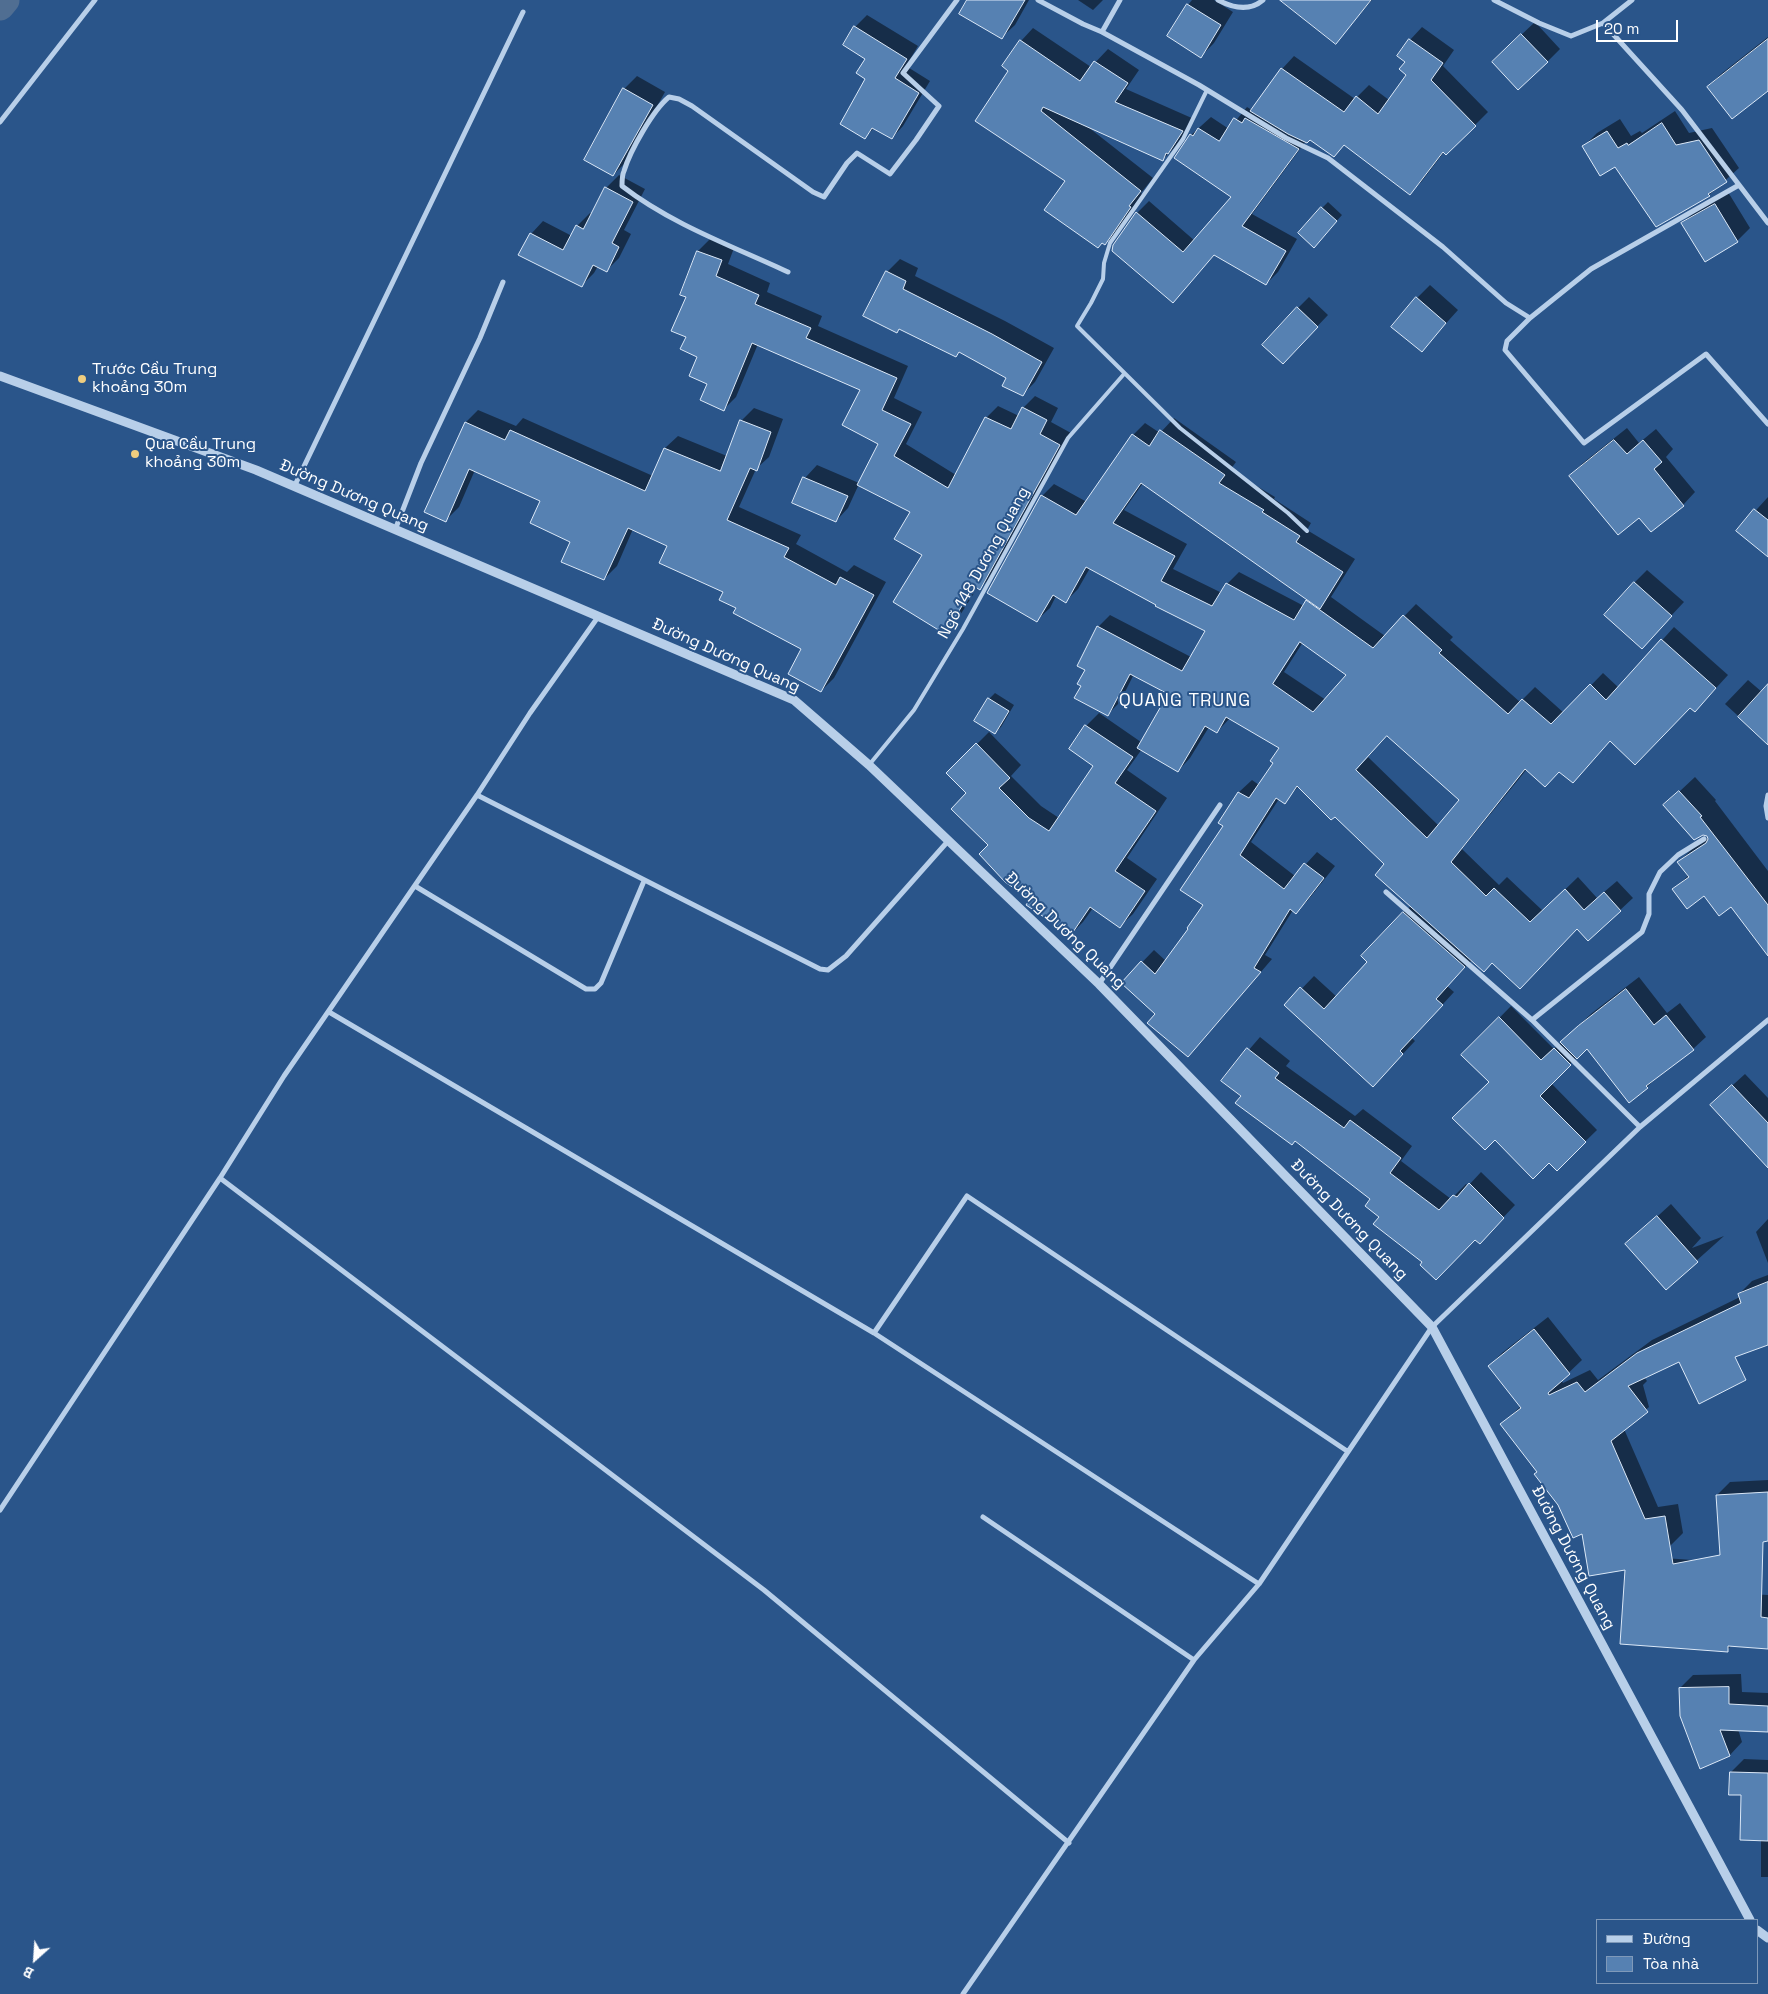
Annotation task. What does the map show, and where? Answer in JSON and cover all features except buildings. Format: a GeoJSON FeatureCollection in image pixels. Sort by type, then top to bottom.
{"type":"FeatureCollection","features":[{"type":"Feature","properties":{"kind":"street"},"geometry":{"type":"LineString","coordinates":[[0,122],[95,0]]}},
{"type":"Feature","properties":{"kind":"street"},"geometry":{"type":"LineString","coordinates":[[788,272],[692,228],[638,198],[622,186],[623,172],[634,149],[658,109],[669,97],[679,99],[692,106],[813,192],[824,197],[847,163],[858,154],[890,174],[939,106],[903,73],[957,0]]}},
{"type":"Feature","properties":{"kind":"street"},"geometry":{"type":"LineString","coordinates":[[1038,0],[1102,32],[1206,90],[1286,138],[1328,158],[1443,247],[1506,304],[1530,318]]}},
{"type":"Feature","properties":{"kind":"street"},"geometry":{"type":"LineString","coordinates":[[1102,32],[1120,0]]}},
{"type":"Feature","properties":{"kind":"street"},"geometry":{"type":"LineString","coordinates":[[1218,0],[1227,5],[1241,8],[1254,7],[1263,0]]}},
{"type":"Feature","properties":{"kind":"street"},"geometry":{"type":"LineString","coordinates":[[1494,0],[1570,36],[1602,23],[1632,0]]}},
{"type":"Feature","properties":{"kind":"street"},"geometry":{"type":"LineString","coordinates":[[294,487],[523,12]]}},
{"type":"Feature","properties":{"kind":"street"},"geometry":{"type":"LineString","coordinates":[[1602,23],[1682,110],[1768,222]]}},
{"type":"Feature","properties":{"kind":"street"},"geometry":{"type":"LineString","coordinates":[[1740,185],[1591,269],[1530,318],[1507,341],[1505,350],[1584,442],[1706,354],[1768,424]]}},
{"type":"Feature","properties":{"kind":"street"},"geometry":{"type":"LineString","coordinates":[[395,530],[421,463],[480,338],[503,282]]}},
{"type":"Feature","properties":{"kind":"street","name":"Đường Dương Quang"},"geometry":{"type":"LineString","coordinates":[[0,376],[256,470],[794,700],[869,765],[1099,984],[1432,1327],[1749,1919]]}},
{"type":"Feature","properties":{"kind":"street"},"geometry":{"type":"LineString","coordinates":[[0,1510],[220,1178],[284,1076],[415,886],[530,713],[598,617]]}},
{"type":"Feature","properties":{"kind":"street"},"geometry":{"type":"LineString","coordinates":[[477,794],[812,966],[828,970],[836,965],[865,937],[949,840]]}},
{"type":"Feature","properties":{"kind":"street"},"geometry":{"type":"LineString","coordinates":[[1768,795],[1766,806],[1768,818]]}},
{"type":"Feature","properties":{"kind":"street"},"geometry":{"type":"LineString","coordinates":[[1099,984],[1220,805]]}},
{"type":"Feature","properties":{"kind":"street"},"geometry":{"type":"LineString","coordinates":[[1532,1020],[1642,932],[1649,914],[1649,894],[1660,872],[1678,855],[1704,839]]}},
{"type":"Feature","properties":{"kind":"street"},"geometry":{"type":"LineString","coordinates":[[415,886],[586,989],[595,989],[602,983],[644,881]]}},
{"type":"Feature","properties":{"kind":"street"},"geometry":{"type":"LineString","coordinates":[[1386,892],[1532,1020],[1640,1127]]}},
{"type":"Feature","properties":{"kind":"street"},"geometry":{"type":"LineString","coordinates":[[329,1012],[874,1333],[1259,1584]]}},
{"type":"Feature","properties":{"kind":"street"},"geometry":{"type":"LineString","coordinates":[[963,1994],[1194,1660],[1259,1584],[1432,1327],[1640,1127],[1768,1020]]}},
{"type":"Feature","properties":{"kind":"street"},"geometry":{"type":"LineString","coordinates":[[220,1178],[764,1590],[1069,1843]]}},
{"type":"Feature","properties":{"kind":"street"},"geometry":{"type":"LineString","coordinates":[[874,1333],[967,1196],[1347,1451]]}},
{"type":"Feature","properties":{"kind":"street"},"geometry":{"type":"LineString","coordinates":[[983,1517],[1194,1660]]}},
{"type":"Feature","properties":{"kind":"lane"},"geometry":{"type":"LineString","coordinates":[[1206,90],[1183,138],[1110,243],[1104,263],[1104,278],[1077,326],[1180,428],[1288,512],[1307,530]]}},
{"type":"Feature","properties":{"kind":"lane","name":"Ngõ 148 Dương Quang"},"geometry":{"type":"LineString","coordinates":[[869,765],[919,702],[963,629],[1068,438],[1124,374]]}},
{"type":"Feature","properties":{"kind":"waterway"},"geometry":{"type":"LineString","coordinates":[[0,6],[5,0]]}},
{"type":"Feature","properties":{"kind":"place","name":"Trước Cầu Trung khoảng 30m"},"geometry":{"type":"Point","coordinates":[82,379]}},
{"type":"Feature","properties":{"kind":"place","name":"Qua Cầu Trung khoảng 30m"},"geometry":{"type":"Point","coordinates":[135,454]}},
{"type":"Feature","properties":{"kind":"district","name":"QUANG TRUNG"},"geometry":{"type":"Point","coordinates":[1185,701]}}]}
